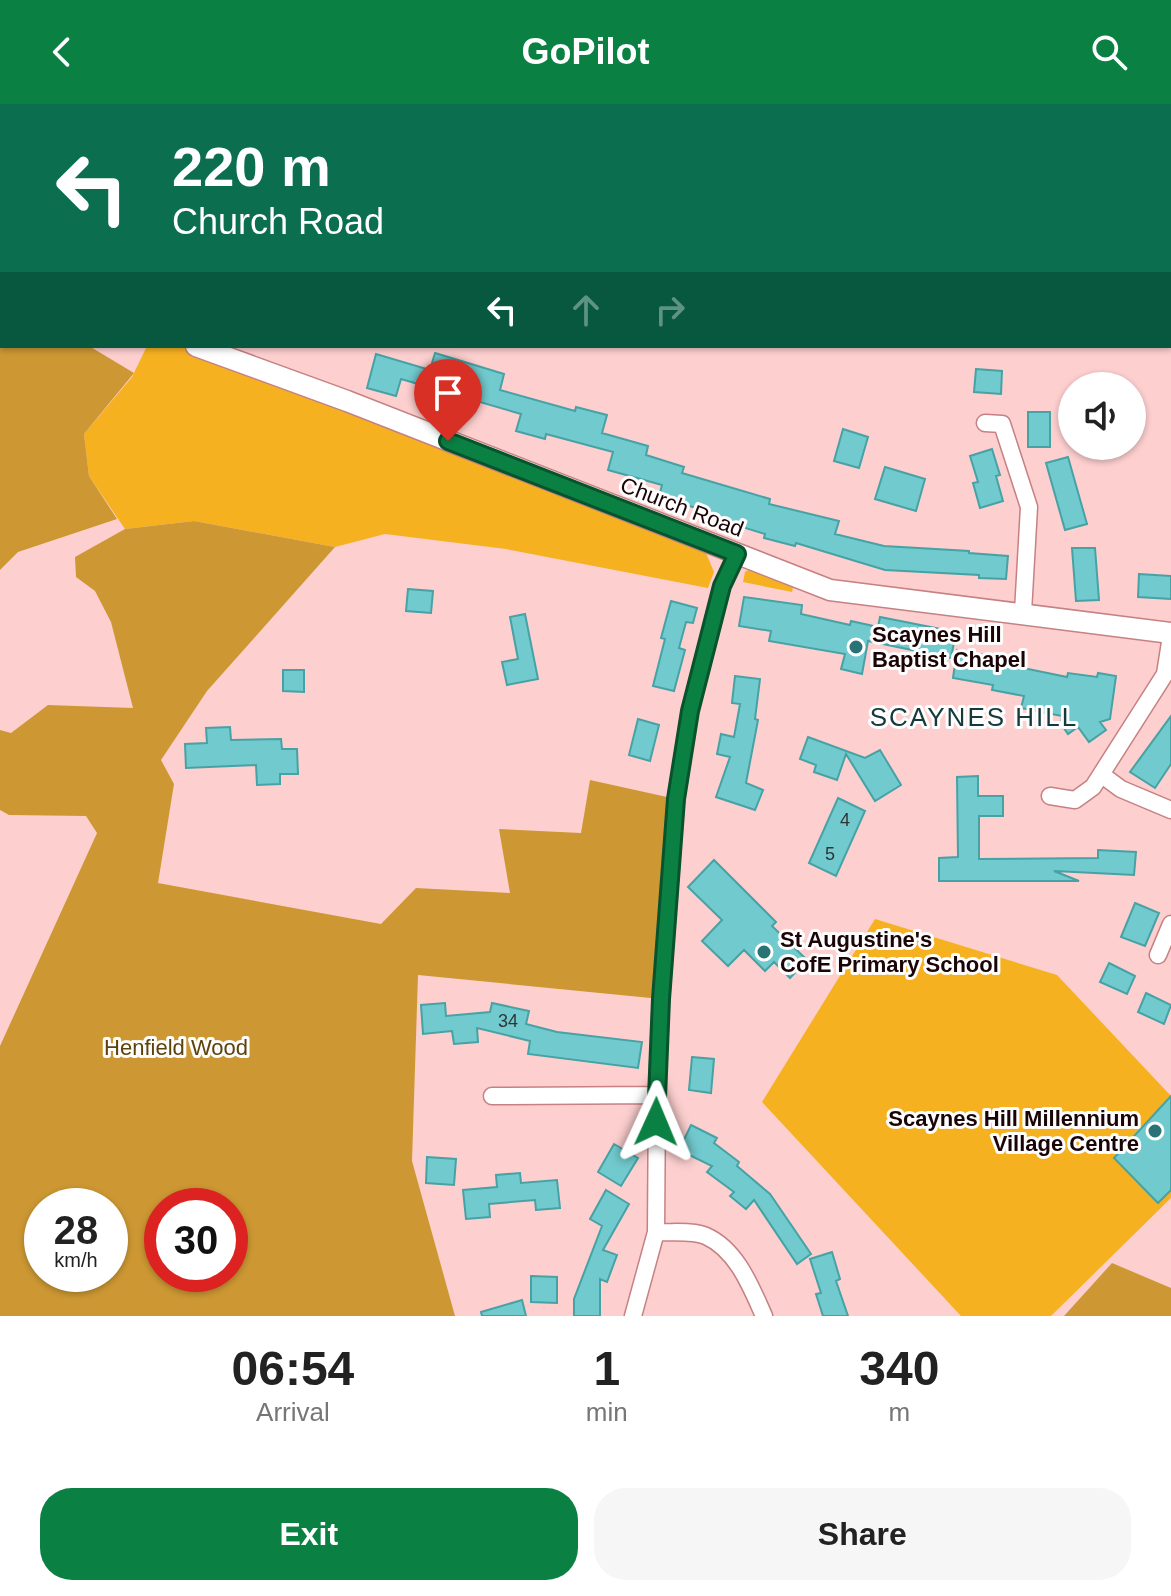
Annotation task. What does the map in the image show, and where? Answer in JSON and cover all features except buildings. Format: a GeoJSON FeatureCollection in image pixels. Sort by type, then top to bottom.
{"type":"FeatureCollection","features":[{"type":"Feature","properties":{"kind":"street","name":"Church Road"},"geometry":{"type":"LineString","coordinates":[[201,348],[347,401],[830,590],[1023,612],[1171,634]]}},
{"type":"Feature","properties":{"kind":"street"},"geometry":{"type":"LineString","coordinates":[[985,423],[1002,424],[1029,507],[1023,612]]}},
{"type":"Feature","properties":{"kind":"street"},"geometry":{"type":"LineString","coordinates":[[633,1316],[656,1232],[661,999],[676,799],[693,697],[722,586],[737,554]]}},
{"type":"Feature","properties":{"kind":"street"},"geometry":{"type":"LineString","coordinates":[[1050,796],[1075,800],[1093,787],[1102,775],[1165,674],[1171,634]]}},
{"type":"Feature","properties":{"kind":"street"},"geometry":{"type":"LineString","coordinates":[[1102,775],[1121,789],[1171,810]]}},
{"type":"Feature","properties":{"kind":"street"},"geometry":{"type":"LineString","coordinates":[[1158,955],[1171,924]]}},
{"type":"Feature","properties":{"kind":"street"},"geometry":{"type":"LineString","coordinates":[[492,1096],[657,1095]]}},
{"type":"Feature","properties":{"kind":"street"},"geometry":{"type":"LineString","coordinates":[[656,1232],[705,1235],[732,1256],[750,1284],[764,1316]]}},
{"type":"Feature","properties":{"kind":"shaded area"},"geometry":{"type":"Polygon","coordinates":[[[146,348],[201,348],[701,541],[714,572],[708,588],[506,549],[385,534],[335,547],[194,521],[125,529],[89,476],[84,434],[132,377],[146,348]]]}},
{"type":"Feature","properties":{"kind":"shaded area"},"geometry":{"type":"Polygon","coordinates":[[[751,568],[796,575],[792,592],[743,582],[745,572],[751,568]]]}},
{"type":"Feature","properties":{"kind":"shaded area"},"geometry":{"type":"Polygon","coordinates":[[[875,919],[1057,975],[1171,1096],[1171,1198],[1051,1316],[961,1316],[762,1102],[875,919]]]}},
{"type":"Feature","properties":{"kind":"green space"},"geometry":{"type":"Polygon","coordinates":[[[0,348],[92,348],[134,373],[84,434],[89,476],[117,519],[18,552],[0,570],[0,348]]]}},
{"type":"Feature","properties":{"kind":"green space","name":"Henfield Wood"},"geometry":{"type":"Polygon","coordinates":[[[194,521],[335,547],[207,691],[161,760],[174,784],[158,883],[381,924],[416,888],[510,893],[499,829],[581,833],[590,780],[676,799],[661,999],[418,975],[412,1161],[455,1316],[0,1316],[0,1046],[97,833],[86,816],[9,815],[0,810],[0,730],[11,733],[48,705],[133,708],[111,622],[95,591],[76,577],[75,557],[125,529],[194,521]]]}},
{"type":"Feature","properties":{"kind":"green space"},"geometry":{"type":"Polygon","coordinates":[[[1112,1263],[1171,1288],[1171,1316],[1064,1316],[1112,1263]]]}},
{"type":"Feature","properties":{"kind":"place","name":"Scaynes Hill Baptist Chapel"},"geometry":{"type":"Point","coordinates":[856,647]}},
{"type":"Feature","properties":{"kind":"place","name":"St Augustine's CofE Primary School"},"geometry":{"type":"Point","coordinates":[764,952]}},
{"type":"Feature","properties":{"kind":"place","name":"Scaynes Hill Millennium Village Centre"},"geometry":{"type":"Point","coordinates":[1155,1131]}},
{"type":"Feature","properties":{"kind":"district","name":"SCAYNES HILL"},"geometry":{"type":"Point","coordinates":[974,717]}},
{"type":"Feature","properties":{"kind":"route"},"geometry":{"type":"LineString","coordinates":[[448,441],[737,554],[722,586],[690,711],[676,799],[661,999],[656,1122]]}}]}
